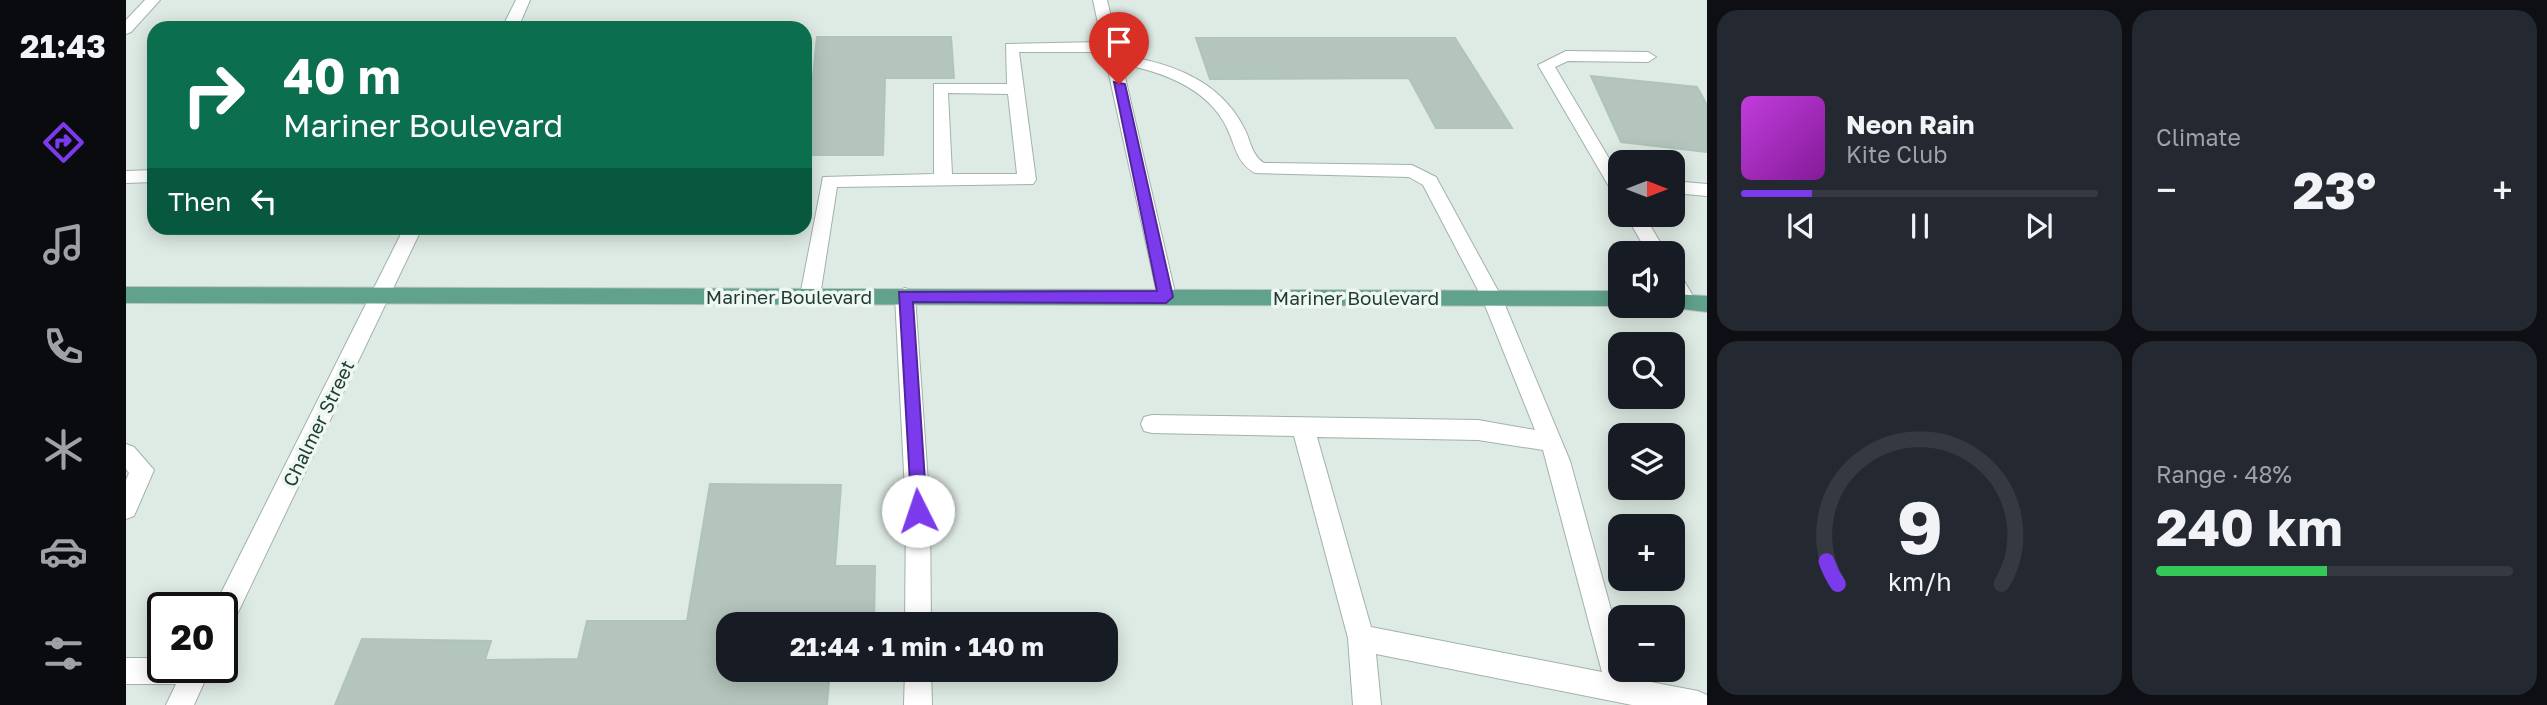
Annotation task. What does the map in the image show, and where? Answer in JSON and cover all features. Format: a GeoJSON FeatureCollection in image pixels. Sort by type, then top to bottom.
{"type":"FeatureCollection","features":[{"type":"Feature","properties":{"kind":"main road","name":"Mariner Boulevard"},"geometry":{"type":"LineString","coordinates":[[126,295],[1608,299]]}},
{"type":"Feature","properties":{"kind":"street"},"geometry":{"type":"LineString","coordinates":[[126,29],[153,0]]}},
{"type":"Feature","properties":{"kind":"street"},"geometry":{"type":"LineString","coordinates":[[513,21],[523,0]]}},
{"type":"Feature","properties":{"kind":"street"},"geometry":{"type":"LineString","coordinates":[[1100,0],[1166,297]]}},
{"type":"Feature","properties":{"kind":"street"},"geometry":{"type":"LineString","coordinates":[[810,296],[829,181],[1027,180],[1010,47],[1112,53],[1153,64],[1185,78],[1211,97],[1233,123],[1248,161],[1261,169],[1412,171],[1430,181],[1492,298],[1552,442],[1620,689]]}},
{"type":"Feature","properties":{"kind":"street"},"geometry":{"type":"LineString","coordinates":[[1608,168],[1546,65],[1566,56],[1648,57]]}},
{"type":"Feature","properties":{"kind":"street"},"geometry":{"type":"LineString","coordinates":[[943,181],[940,88],[1017,89]]}},
{"type":"Feature","properties":{"kind":"street"},"geometry":{"type":"LineString","coordinates":[[126,177],[147,176]]}},
{"type":"Feature","properties":{"kind":"street"},"geometry":{"type":"LineString","coordinates":[[1685,188],[1707,190]]}},
{"type":"Feature","properties":{"kind":"street","name":"Chalmer Street"},"geometry":{"type":"LineString","coordinates":[[235,592],[410,235]]}},
{"type":"Feature","properties":{"kind":"street"},"geometry":{"type":"LineString","coordinates":[[905,296],[918,511],[918,612]]}},
{"type":"Feature","properties":{"kind":"street"},"geometry":{"type":"LineString","coordinates":[[1152,424],[1478,430],[1552,442]]}},
{"type":"Feature","properties":{"kind":"street"},"geometry":{"type":"LineString","coordinates":[[1303,427],[1361,638],[1367,705]]}},
{"type":"Feature","properties":{"kind":"street"},"geometry":{"type":"LineString","coordinates":[[126,454],[142,470],[126,508]]}},
{"type":"Feature","properties":{"kind":"street"},"geometry":{"type":"LineString","coordinates":[[1361,638],[1698,705]]}},
{"type":"Feature","properties":{"kind":"street"},"geometry":{"type":"LineString","coordinates":[[126,671],[147,670]]}},
{"type":"Feature","properties":{"kind":"street"},"geometry":{"type":"LineString","coordinates":[[918,682],[918,705]]}},
{"type":"Feature","properties":{"kind":"street"},"geometry":{"type":"LineString","coordinates":[[180,705],[190,683]]}},
{"type":"Feature","properties":{"kind":"building"},"geometry":{"type":"Polygon","coordinates":[[[817,37],[951,37],[954,78],[885,78],[883,155],[812,155],[812,86],[817,37]]]}},
{"type":"Feature","properties":{"kind":"building"},"geometry":{"type":"Polygon","coordinates":[[[1196,38],[1455,38],[1512,128],[1436,128],[1409,78],[1210,79],[1196,38]]]}},
{"type":"Feature","properties":{"kind":"building"},"geometry":{"type":"Polygon","coordinates":[[[1591,76],[1697,87],[1707,105],[1707,152],[1621,142],[1591,76]]]}},
{"type":"Feature","properties":{"kind":"building"},"geometry":{"type":"Polygon","coordinates":[[[710,484],[841,485],[835,566],[875,566],[874,612],[716,612],[716,682],[829,682],[827,705],[335,705],[362,639],[491,641],[485,660],[578,659],[587,621],[687,621],[710,484]]]}},
{"type":"Feature","properties":{"kind":"route"},"geometry":{"type":"LineString","coordinates":[[918,511],[905,296],[1166,297],[1119,84]]}}]}
